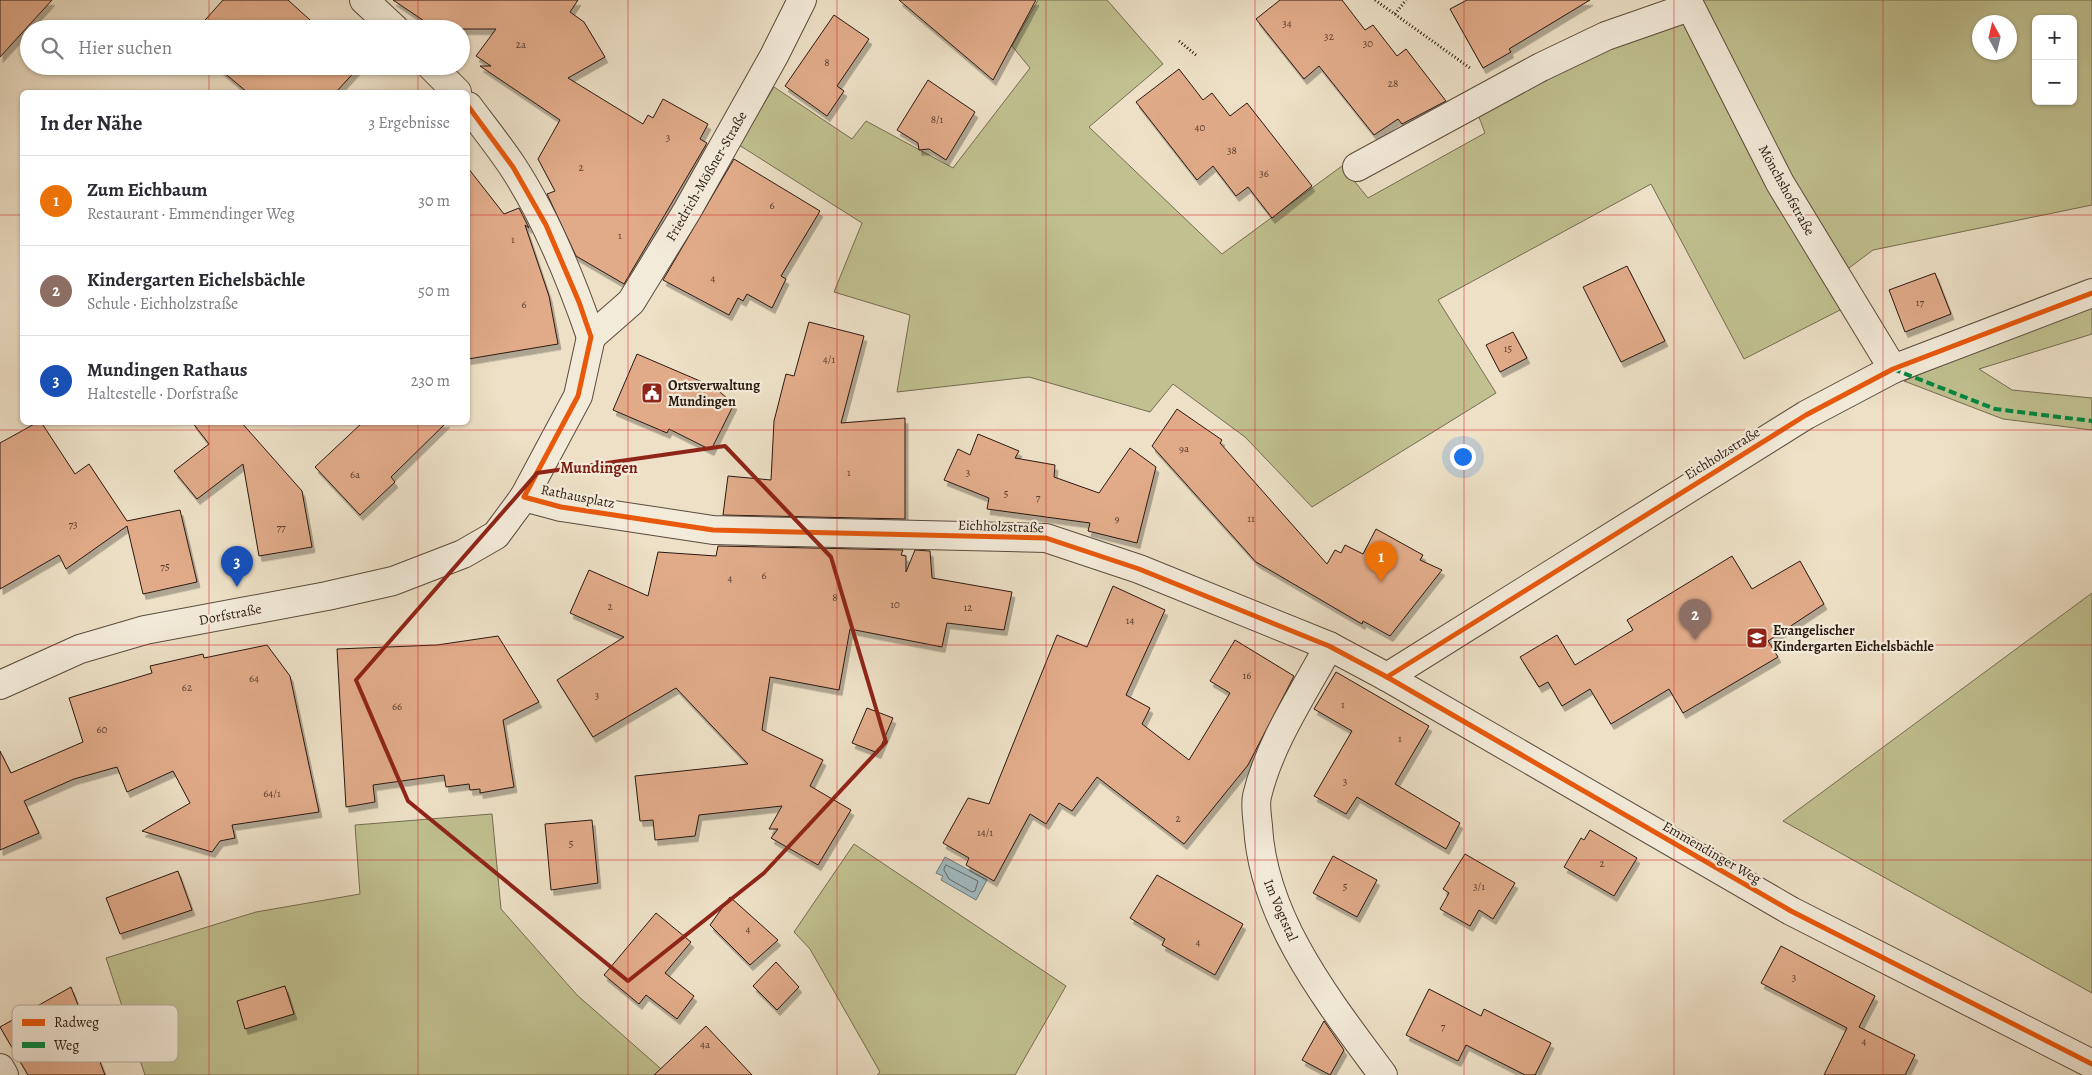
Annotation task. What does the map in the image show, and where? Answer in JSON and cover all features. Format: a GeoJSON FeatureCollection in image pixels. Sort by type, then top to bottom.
{"type":"FeatureCollection","features":[{"type":"Feature","properties":{"kind":"street"},"geometry":{"type":"LineString","coordinates":[[364,0],[385,20]]}},
{"type":"Feature","properties":{"kind":"street","name":"Friedrich-Mößner-Straße"},"geometry":{"type":"LineString","coordinates":[[591,337],[631,302],[687,211],[774,56],[802,0]]}},
{"type":"Feature","properties":{"kind":"street","name":"Mönchshofstraße"},"geometry":{"type":"LineString","coordinates":[[1357,167],[1606,36],[1688,4],[1716,54],[1780,183],[1893,369]]}},
{"type":"Feature","properties":{"kind":"street"},"geometry":{"type":"LineString","coordinates":[[441,75],[455,90]]}},
{"type":"Feature","properties":{"kind":"street"},"geometry":{"type":"LineString","coordinates":[[470,109],[513,167],[546,225],[579,302],[591,337]]}},
{"type":"Feature","properties":{"kind":"street","name":"Eichholzstraße"},"geometry":{"type":"LineString","coordinates":[[1387,677],[1806,415],[1893,369],[2092,293]]}},
{"type":"Feature","properties":{"kind":"street","name":"Rathausplatz"},"geometry":{"type":"LineString","coordinates":[[463,554],[496,535],[524,497],[578,396],[591,337]]}},
{"type":"Feature","properties":{"kind":"street","name":"Rathausplatz"},"geometry":{"type":"LineString","coordinates":[[524,497],[561,506],[713,530]]}},
{"type":"Feature","properties":{"kind":"street","name":"Eichholzstraße"},"geometry":{"type":"LineString","coordinates":[[713,530],[1046,538],[1139,569],[1328,646]]}},
{"type":"Feature","properties":{"kind":"street","name":"Dorfstraße"},"geometry":{"type":"LineString","coordinates":[[0,685],[80,649],[144,630],[327,596],[393,581],[463,554]]}},
{"type":"Feature","properties":{"kind":"street","name":"Emmendinger Weg"},"geometry":{"type":"LineString","coordinates":[[1328,646],[1387,677],[1792,911],[2092,1064]]}},
{"type":"Feature","properties":{"kind":"street","name":"Im Vogtstal"},"geometry":{"type":"LineString","coordinates":[[1328,646],[1271,754],[1256,798],[1260,852],[1269,889],[1299,951],[1338,1014],[1383,1075]]}},
{"type":"Feature","properties":{"kind":"street"},"geometry":{"type":"LineString","coordinates":[[0,1068],[4,1075]]}},
{"type":"Feature","properties":{"kind":"path"},"geometry":{"type":"LineString","coordinates":[[1375,0],[1470,68],[1489,96]]}},
{"type":"Feature","properties":{"kind":"path"},"geometry":{"type":"LineString","coordinates":[[1394,14],[1406,0]]}},
{"type":"Feature","properties":{"kind":"path"},"geometry":{"type":"LineString","coordinates":[[1179,41],[1196,55]]}},
{"type":"Feature","properties":{"kind":"highlighted area"},"geometry":{"type":"Polygon","coordinates":[[[725,446],[831,557],[886,742],[764,873],[628,981],[408,801],[356,680],[537,473],[725,446]]]}},
{"type":"Feature","properties":{"kind":"green space"},"geometry":{"type":"Polygon","coordinates":[[[1038,0],[1107,0],[1163,64],[1089,127],[1222,254],[1342,166],[1368,198],[1485,133],[1477,112],[1687,0],[2092,0],[2092,205],[1873,250],[1829,283],[1844,308],[1744,359],[1651,184],[1438,300],[1496,393],[1312,507],[1245,437],[1173,384],[1150,412],[1029,377],[897,392],[910,315],[834,292],[862,223],[739,145],[774,87],[852,139],[866,121],[953,168],[1030,68],[1012,46],[1038,0]]]}},
{"type":"Feature","properties":{"kind":"green space"},"geometry":{"type":"Polygon","coordinates":[[[2092,301],[2092,334],[1979,369],[2012,390],[2092,398],[2092,430],[2003,419],[1904,381],[2092,301]]]}},
{"type":"Feature","properties":{"kind":"green space"},"geometry":{"type":"Polygon","coordinates":[[[2092,593],[2092,993],[1783,821],[2092,593]]]}},
{"type":"Feature","properties":{"kind":"green space"},"geometry":{"type":"Polygon","coordinates":[[[492,814],[501,909],[577,995],[668,1075],[145,1075],[141,1062],[178,1062],[178,1005],[122,1005],[106,958],[256,912],[360,894],[355,825],[492,814]]]}},
{"type":"Feature","properties":{"kind":"green space"},"geometry":{"type":"Polygon","coordinates":[[[854,844],[1066,986],[1015,1075],[877,1075],[880,1072],[810,949],[794,932],[854,844]]]}},
{"type":"Feature","properties":{"kind":"water"},"geometry":{"type":"Polygon","coordinates":[[[945,857],[987,880],[976,900],[941,880],[943,876],[936,873],[945,857]]]}},
{"type":"Feature","properties":{"kind":"building"},"geometry":{"type":"Polygon","coordinates":[[[0,0],[52,0],[34,20],[20,20],[20,35],[0,57],[0,0]]]}},
{"type":"Feature","properties":{"kind":"building"},"geometry":{"type":"Polygon","coordinates":[[[223,0],[288,0],[310,20],[205,20],[223,0]]]}},
{"type":"Feature","properties":{"kind":"building"},"geometry":{"type":"Polygon","coordinates":[[[393,0],[578,0],[570,12],[584,22],[605,57],[568,78],[643,124],[648,115],[653,118],[663,99],[708,124],[700,139],[707,143],[624,284],[576,256],[547,194],[555,191],[538,159],[560,120],[480,66],[491,66],[476,56],[496,29],[470,29],[470,20],[423,20],[393,0]]]}},
{"type":"Feature","properties":{"kind":"building"},"geometry":{"type":"Polygon","coordinates":[[[899,0],[1036,0],[993,80],[899,0]]]}},
{"type":"Feature","properties":{"kind":"building"},"geometry":{"type":"Polygon","coordinates":[[[1280,0],[1342,0],[1365,30],[1373,25],[1397,56],[1406,49],[1446,101],[1402,124],[1398,119],[1374,135],[1319,66],[1304,79],[1256,19],[1280,0]]]}},
{"type":"Feature","properties":{"kind":"building"},"geometry":{"type":"Polygon","coordinates":[[[1467,0],[1590,0],[1509,49],[1511,52],[1483,68],[1450,9],[1467,0]]]}},
{"type":"Feature","properties":{"kind":"building"},"geometry":{"type":"Polygon","coordinates":[[[834,15],[869,39],[837,86],[844,91],[827,116],[785,86],[834,15]]]}},
{"type":"Feature","properties":{"kind":"building"},"geometry":{"type":"Polygon","coordinates":[[[1179,69],[1203,100],[1212,93],[1230,116],[1247,103],[1312,186],[1272,218],[1248,187],[1236,196],[1213,166],[1197,180],[1136,102],[1179,69]]]}},
{"type":"Feature","properties":{"kind":"building"},"geometry":{"type":"Polygon","coordinates":[[[227,75],[352,75],[338,90],[245,90],[227,75]]]}},
{"type":"Feature","properties":{"kind":"building"},"geometry":{"type":"Polygon","coordinates":[[[928,80],[975,112],[946,160],[929,149],[919,150],[918,143],[897,130],[928,80]]]}},
{"type":"Feature","properties":{"kind":"building"},"geometry":{"type":"Polygon","coordinates":[[[734,159],[820,211],[781,276],[786,279],[772,308],[747,294],[743,301],[738,298],[729,315],[663,280],[734,159]]]}},
{"type":"Feature","properties":{"kind":"building"},"geometry":{"type":"Polygon","coordinates":[[[470,171],[504,214],[519,208],[529,228],[525,225],[549,296],[558,344],[470,359],[470,171]]]}},
{"type":"Feature","properties":{"kind":"building"},"geometry":{"type":"Polygon","coordinates":[[[1627,266],[1665,341],[1621,362],[1583,287],[1627,266]]]}},
{"type":"Feature","properties":{"kind":"building"},"geometry":{"type":"Polygon","coordinates":[[[1935,273],[1951,314],[1905,332],[1889,290],[1935,273]]]}},
{"type":"Feature","properties":{"kind":"building"},"geometry":{"type":"Polygon","coordinates":[[[809,322],[864,336],[841,423],[905,418],[905,519],[723,515],[728,476],[771,480],[774,421],[786,374],[794,376],[809,322]]]}},
{"type":"Feature","properties":{"kind":"building"},"geometry":{"type":"Polygon","coordinates":[[[1513,332],[1527,358],[1500,372],[1486,345],[1513,332]]]}},
{"type":"Feature","properties":{"kind":"building"},"geometry":{"type":"Polygon","coordinates":[[[637,354],[714,387],[734,404],[711,450],[669,429],[667,433],[613,410],[637,354]]]}},
{"type":"Feature","properties":{"kind":"building"},"geometry":{"type":"Polygon","coordinates":[[[1177,409],[1222,440],[1220,443],[1327,564],[1335,550],[1341,553],[1345,545],[1363,554],[1376,529],[1423,555],[1420,560],[1442,570],[1390,636],[1363,621],[1362,624],[1256,562],[1152,446],[1177,409]]]}},
{"type":"Feature","properties":{"kind":"building"},"geometry":{"type":"Polygon","coordinates":[[[33,425],[43,425],[75,474],[89,464],[127,521],[180,510],[197,582],[143,594],[127,526],[66,569],[59,555],[0,589],[0,443],[33,425]]]}},
{"type":"Feature","properties":{"kind":"building"},"geometry":{"type":"Polygon","coordinates":[[[194,425],[244,425],[302,491],[312,547],[259,556],[243,464],[197,499],[174,471],[209,444],[194,425]]]}},
{"type":"Feature","properties":{"kind":"building"},"geometry":{"type":"Polygon","coordinates":[[[360,425],[444,425],[391,477],[395,482],[360,515],[315,467],[360,425]]]}},
{"type":"Feature","properties":{"kind":"building"},"geometry":{"type":"Polygon","coordinates":[[[978,434],[1019,451],[1015,458],[1055,465],[1054,477],[1099,493],[1130,448],[1156,467],[1137,543],[1088,531],[1090,523],[987,509],[989,498],[944,480],[958,449],[970,455],[978,434]]]}},
{"type":"Feature","properties":{"kind":"building"},"geometry":{"type":"Polygon","coordinates":[[[718,546],[903,550],[901,555],[906,556],[906,572],[915,550],[930,551],[932,578],[1012,592],[1004,630],[947,623],[942,647],[850,629],[839,690],[770,677],[762,730],[823,760],[810,786],[851,810],[818,865],[771,838],[778,829],[769,829],[782,806],[699,815],[695,836],[655,840],[653,820],[640,821],[635,776],[748,764],[676,688],[593,737],[557,680],[624,637],[570,613],[589,570],[648,596],[658,552],[716,556],[718,546]]]}},
{"type":"Feature","properties":{"kind":"building"},"geometry":{"type":"Polygon","coordinates":[[[1732,556],[1752,589],[1800,561],[1824,604],[1768,641],[1778,657],[1683,713],[1669,689],[1611,724],[1590,689],[1562,706],[1548,682],[1539,687],[1520,657],[1557,635],[1575,665],[1633,630],[1627,620],[1732,556]]]}},
{"type":"Feature","properties":{"kind":"building"},"geometry":{"type":"Polygon","coordinates":[[[1113,586],[1165,610],[1126,695],[1150,708],[1142,724],[1189,760],[1230,693],[1210,681],[1235,640],[1294,676],[1248,765],[1184,844],[1097,777],[1072,811],[1059,803],[1046,824],[1030,814],[994,881],[966,865],[969,858],[943,843],[968,798],[989,804],[1057,635],[1087,647],[1113,586]]]}},
{"type":"Feature","properties":{"kind":"building"},"geometry":{"type":"Polygon","coordinates":[[[498,636],[539,702],[503,720],[514,787],[480,793],[480,789],[470,790],[469,784],[446,787],[444,775],[373,785],[375,802],[346,807],[337,649],[437,645],[498,636]]]}},
{"type":"Feature","properties":{"kind":"building"},"geometry":{"type":"Polygon","coordinates":[[[267,645],[290,676],[319,812],[232,825],[235,838],[220,841],[212,852],[142,831],[190,803],[173,771],[127,792],[117,767],[74,779],[24,801],[39,833],[0,850],[0,751],[11,773],[83,742],[69,698],[152,673],[150,666],[203,654],[204,658],[267,645]]]}},
{"type":"Feature","properties":{"kind":"building"},"geometry":{"type":"Polygon","coordinates":[[[1336,672],[1429,726],[1395,784],[1460,823],[1446,849],[1357,797],[1346,814],[1314,796],[1352,731],[1314,709],[1336,672]]]}},
{"type":"Feature","properties":{"kind":"building"},"geometry":{"type":"Polygon","coordinates":[[[867,708],[893,718],[878,753],[852,743],[867,708]]]}},
{"type":"Feature","properties":{"kind":"building"},"geometry":{"type":"Polygon","coordinates":[[[592,820],[598,883],[551,890],[545,824],[592,820]]]}},
{"type":"Feature","properties":{"kind":"building"},"geometry":{"type":"Polygon","coordinates":[[[1590,830],[1637,858],[1614,896],[1564,867],[1581,838],[1584,840],[1590,830]]]}},
{"type":"Feature","properties":{"kind":"building"},"geometry":{"type":"Polygon","coordinates":[[[1465,854],[1515,883],[1493,919],[1479,910],[1470,926],[1440,909],[1449,893],[1443,889],[1465,854]]]}},
{"type":"Feature","properties":{"kind":"building"},"geometry":{"type":"Polygon","coordinates":[[[1333,856],[1377,880],[1357,917],[1313,893],[1333,856]]]}},
{"type":"Feature","properties":{"kind":"building"},"geometry":{"type":"Polygon","coordinates":[[[178,871],[192,910],[120,934],[106,898],[178,871]]]}},
{"type":"Feature","properties":{"kind":"building"},"geometry":{"type":"Polygon","coordinates":[[[1157,875],[1243,924],[1215,975],[1162,945],[1165,939],[1130,918],[1157,875]]]}},
{"type":"Feature","properties":{"kind":"building"},"geometry":{"type":"Polygon","coordinates":[[[730,897],[778,940],[750,965],[710,925],[730,897]]]}},
{"type":"Feature","properties":{"kind":"building"},"geometry":{"type":"Polygon","coordinates":[[[656,913],[691,942],[665,973],[694,996],[677,1019],[646,995],[639,1004],[604,975],[656,913]]]}},
{"type":"Feature","properties":{"kind":"building"},"geometry":{"type":"Polygon","coordinates":[[[1781,946],[1875,996],[1859,1027],[1915,1055],[1905,1075],[1824,1075],[1847,1028],[1761,983],[1781,946]]]}},
{"type":"Feature","properties":{"kind":"building"},"geometry":{"type":"Polygon","coordinates":[[[776,962],[799,987],[777,1010],[753,986],[776,962]]]}},
{"type":"Feature","properties":{"kind":"building"},"geometry":{"type":"Polygon","coordinates":[[[285,986],[294,1014],[245,1029],[237,1001],[285,986]]]}},
{"type":"Feature","properties":{"kind":"building"},"geometry":{"type":"Polygon","coordinates":[[[71,987],[78,1005],[39,1005],[71,987]]]}},
{"type":"Feature","properties":{"kind":"building"},"geometry":{"type":"Polygon","coordinates":[[[1429,989],[1481,1016],[1484,1009],[1551,1043],[1535,1075],[1525,1075],[1466,1045],[1458,1061],[1406,1035],[1429,989]]]}},
{"type":"Feature","properties":{"kind":"building"},"geometry":{"type":"Polygon","coordinates":[[[12,1020],[12,1048],[0,1027],[12,1020]]]}},
{"type":"Feature","properties":{"kind":"building"},"geometry":{"type":"Polygon","coordinates":[[[1324,1021],[1344,1050],[1330,1075],[1302,1060],[1324,1021]]]}},
{"type":"Feature","properties":{"kind":"building"},"geometry":{"type":"Polygon","coordinates":[[[706,1026],[752,1075],[654,1075],[706,1026]]]}},
{"type":"Feature","properties":{"kind":"building"},"geometry":{"type":"Polygon","coordinates":[[[20,1062],[100,1062],[105,1075],[28,1075],[20,1062]]]}},
{"type":"Feature","properties":{"kind":"marked path"},"geometry":{"type":"LineString","coordinates":[[1893,369],[1995,409],[2092,421]]}},
{"type":"Feature","properties":{"kind":"cycle path"},"geometry":{"type":"LineString","coordinates":[[470,109],[513,167],[546,225],[579,302],[591,337],[578,396],[524,497],[561,507],[713,530],[1046,538],[1139,569],[1329,646],[1387,677],[1791,911],[2092,1064]]}},
{"type":"Feature","properties":{"kind":"cycle path"},"geometry":{"type":"LineString","coordinates":[[1387,677],[1806,415],[1893,369],[2092,293]]}},
{"type":"Feature","properties":{"kind":"place","name":"Ortsverwaltung Mundingen"},"geometry":{"type":"Point","coordinates":[652,393]}},
{"type":"Feature","properties":{"kind":"place","name":"Zum Eichbaum"},"geometry":{"type":"Point","coordinates":[1381,582]}},
{"type":"Feature","properties":{"kind":"place","name":"Mundingen Rathaus"},"geometry":{"type":"Point","coordinates":[237,587]}},
{"type":"Feature","properties":{"kind":"place","name":"Evangelischer Kindergarten Eichelsbächle"},"geometry":{"type":"Point","coordinates":[1757,638]}},
{"type":"Feature","properties":{"kind":"place","name":"Kindergarten Eichelsbächle"},"geometry":{"type":"Point","coordinates":[1695,640]}},
{"type":"Feature","properties":{"kind":"district","name":"Mundingen"},"geometry":{"type":"Point","coordinates":[599,467]}}]}
